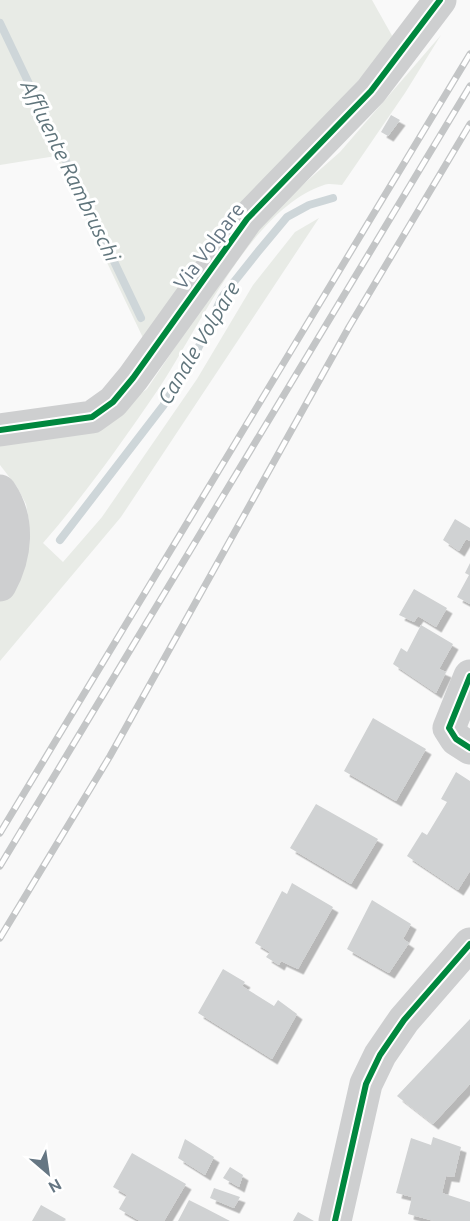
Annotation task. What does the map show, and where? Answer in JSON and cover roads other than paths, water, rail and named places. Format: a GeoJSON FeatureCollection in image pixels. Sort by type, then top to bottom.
{"type":"FeatureCollection","features":[{"type":"Feature","properties":{"kind":"street","name":"Via Volpare"},"geometry":{"type":"LineString","coordinates":[[0,430],[92,417],[112,402],[133,378],[248,219],[371,91],[440,0]]}},
{"type":"Feature","properties":{"kind":"street"},"geometry":{"type":"LineString","coordinates":[[0,491],[7,501],[15,537],[6,574],[0,585]]}},
{"type":"Feature","properties":{"kind":"street"},"geometry":{"type":"LineString","coordinates":[[470,676],[449,728],[456,739],[470,748]]}},
{"type":"Feature","properties":{"kind":"street"},"geometry":{"type":"LineString","coordinates":[[335,1221],[366,1084],[380,1055],[404,1020],[470,944]]}},
{"type":"Feature","properties":{"kind":"waterway","name":"Affluente Rambruschi"},"geometry":{"type":"LineString","coordinates":[[0,23],[141,318]]}},
{"type":"Feature","properties":{"kind":"waterway","name":"Canale Volpare"},"geometry":{"type":"LineString","coordinates":[[60,540],[163,406],[195,355],[222,297],[257,253],[287,217],[309,205],[333,198]]}},
{"type":"Feature","properties":{"kind":"railway"},"geometry":{"type":"LineString","coordinates":[[0,833],[470,54]]}},
{"type":"Feature","properties":{"kind":"railway"},"geometry":{"type":"LineString","coordinates":[[0,866],[470,86]]}},
{"type":"Feature","properties":{"kind":"railway"},"geometry":{"type":"LineString","coordinates":[[0,938],[110,756],[349,327],[470,124]]}}]}
